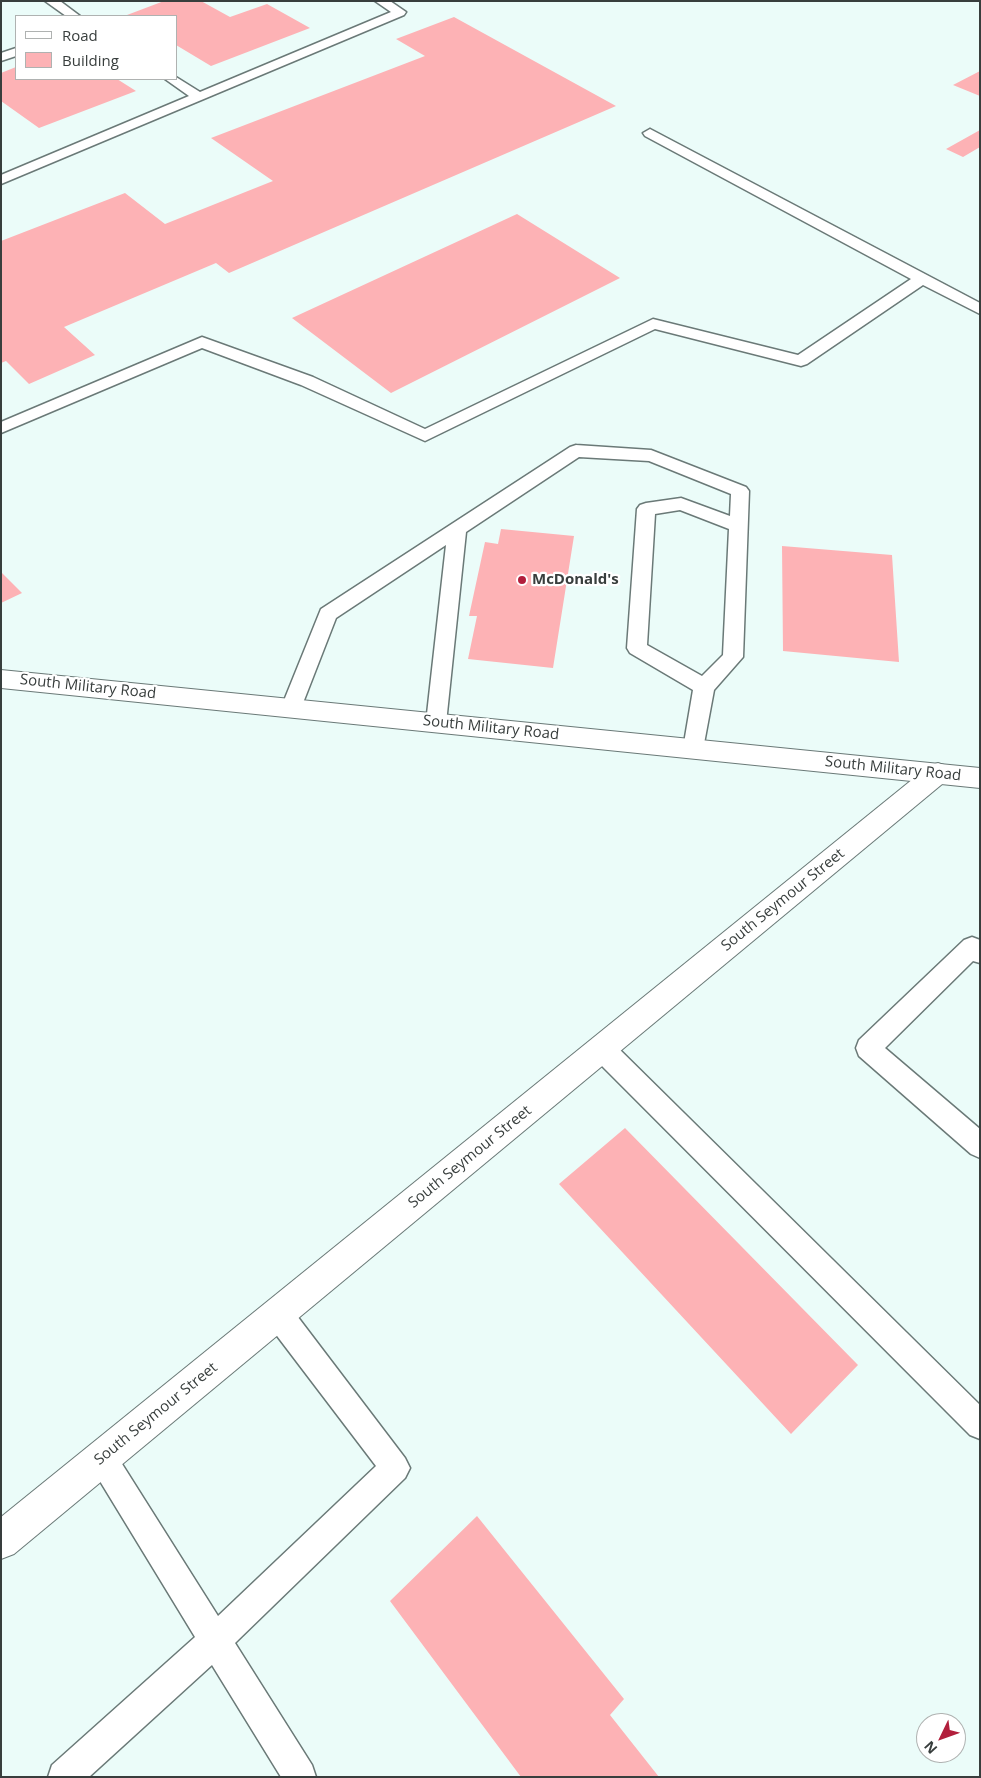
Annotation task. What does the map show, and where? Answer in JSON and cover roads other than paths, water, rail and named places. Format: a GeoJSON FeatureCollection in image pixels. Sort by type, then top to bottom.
{"type":"FeatureCollection","features":[{"type":"Feature","properties":{"kind":"street","name":"South Military Road"},"geometry":{"type":"LineString","coordinates":[[1,678],[980,778]]}},
{"type":"Feature","properties":{"kind":"street","name":"South Seymour Street"},"geometry":{"type":"LineString","coordinates":[[1,1541],[938,773]]}},
{"type":"Feature","properties":{"kind":"lane"},"geometry":{"type":"LineString","coordinates":[[51,1],[72,15]]}},
{"type":"Feature","properties":{"kind":"lane"},"geometry":{"type":"LineString","coordinates":[[1,180],[400,12],[381,1]]}},
{"type":"Feature","properties":{"kind":"lane"},"geometry":{"type":"LineString","coordinates":[[1,57],[15,52]]}},
{"type":"Feature","properties":{"kind":"lane"},"geometry":{"type":"LineString","coordinates":[[173,80],[198,96]]}},
{"type":"Feature","properties":{"kind":"lane"},"geometry":{"type":"LineString","coordinates":[[650,133],[980,309]]}},
{"type":"Feature","properties":{"kind":"lane"},"geometry":{"type":"LineString","coordinates":[[1,428],[202,342],[307,381],[425,436],[653,324],[801,360],[922,279]]}},
{"type":"Feature","properties":{"kind":"lane"},"geometry":{"type":"LineString","coordinates":[[291,708],[328,614],[576,451],[651,456],[740,491],[733,657],[704,686],[693,749]]}},
{"type":"Feature","properties":{"kind":"lane"},"geometry":{"type":"LineString","coordinates":[[704,686],[637,648],[646,509],[681,504],[738,526]]}},
{"type":"Feature","properties":{"kind":"lane"},"geometry":{"type":"LineString","coordinates":[[436,722],[457,530]]}},
{"type":"Feature","properties":{"kind":"lane"},"geometry":{"type":"LineString","coordinates":[[977,949],[868,1048],[980,1146]]}},
{"type":"Feature","properties":{"kind":"lane"},"geometry":{"type":"LineString","coordinates":[[602,1049],[980,1426]]}},
{"type":"Feature","properties":{"kind":"lane"},"geometry":{"type":"LineString","coordinates":[[64,1777],[216,1640],[395,1468],[278,1314]]}},
{"type":"Feature","properties":{"kind":"lane"},"geometry":{"type":"LineString","coordinates":[[102,1458],[300,1777]]}},
{"type":"Feature","properties":{"kind":"place","name":"McDonald's"},"geometry":{"type":"Point","coordinates":[522,580]}}]}
